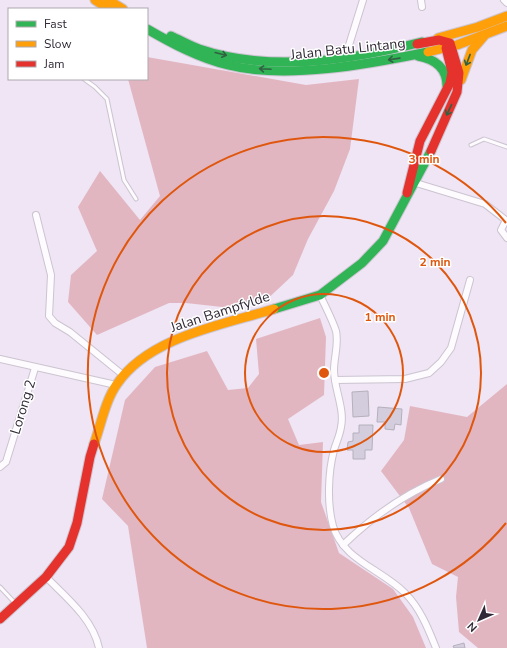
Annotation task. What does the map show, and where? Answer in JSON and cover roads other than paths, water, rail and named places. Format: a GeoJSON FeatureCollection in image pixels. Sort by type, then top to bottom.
{"type":"FeatureCollection","features":[{"type":"Feature","properties":{"kind":"street"},"geometry":{"type":"LineString","coordinates":[[96,0],[108,7]]}},
{"type":"Feature","properties":{"kind":"street"},"geometry":{"type":"LineString","coordinates":[[344,58],[363,0]]}},
{"type":"Feature","properties":{"kind":"street"},"geometry":{"type":"LineString","coordinates":[[421,0],[422,7]]}},
{"type":"Feature","properties":{"kind":"street"},"geometry":{"type":"LineString","coordinates":[[504,0],[507,3]]}},
{"type":"Feature","properties":{"kind":"street","name":"Jalan Batu Lintang"},"geometry":{"type":"LineString","coordinates":[[148,23],[198,48],[245,59],[295,62],[344,58],[417,44],[478,27],[507,16]]}},
{"type":"Feature","properties":{"kind":"street","name":"Jalan Batu Lintang"},"geometry":{"type":"LineString","coordinates":[[148,30],[187,51],[215,61],[242,68],[288,71],[330,68],[416,56],[507,26]]}},
{"type":"Feature","properties":{"kind":"street"},"geometry":{"type":"LineString","coordinates":[[417,44],[441,40],[449,45],[454,37],[478,27]]}},
{"type":"Feature","properties":{"kind":"street"},"geometry":{"type":"LineString","coordinates":[[457,92],[472,50],[488,32]]}},
{"type":"Feature","properties":{"kind":"street","name":"Jalan Bampfylde"},"geometry":{"type":"LineString","coordinates":[[404,203],[420,141],[447,90],[452,72],[449,45]]}},
{"type":"Feature","properties":{"kind":"street","name":"Jalan Bampfylde"},"geometry":{"type":"LineString","coordinates":[[0,619],[46,578],[69,547],[77,523],[90,457],[116,385],[133,364],[166,344],[221,324],[309,300],[320,295],[362,263],[383,241],[416,183],[457,92],[459,73],[449,45]]}},
{"type":"Feature","properties":{"kind":"street"},"geometry":{"type":"LineString","coordinates":[[416,56],[429,58],[443,68],[446,76],[447,90]]}},
{"type":"Feature","properties":{"kind":"street"},"geometry":{"type":"LineString","coordinates":[[420,141],[421,146],[424,148],[432,146]]}},
{"type":"Feature","properties":{"kind":"street"},"geometry":{"type":"LineString","coordinates":[[416,183],[485,204],[506,220],[501,230],[507,238]]}},
{"type":"Feature","properties":{"kind":"street"},"geometry":{"type":"LineString","coordinates":[[36,215],[51,275],[48,309],[49,316],[55,323],[70,332],[123,375]]}},
{"type":"Feature","properties":{"kind":"street"},"geometry":{"type":"LineString","coordinates":[[335,380],[398,379],[429,373],[441,362],[451,348],[470,280]]}},
{"type":"Feature","properties":{"kind":"street"},"geometry":{"type":"LineString","coordinates":[[320,295],[335,330],[337,339],[335,380],[342,426],[331,466],[330,501],[333,525],[343,545],[358,560],[376,569],[406,594],[426,623],[436,648]]}},
{"type":"Feature","properties":{"kind":"street"},"geometry":{"type":"LineString","coordinates":[[0,359],[116,385]]}},
{"type":"Feature","properties":{"kind":"street","name":"Lorong 2"},"geometry":{"type":"LineString","coordinates":[[0,467],[6,462],[35,368]]}},
{"type":"Feature","properties":{"kind":"street"},"geometry":{"type":"LineString","coordinates":[[343,545],[370,521],[403,498],[422,487],[441,479]]}},
{"type":"Feature","properties":{"kind":"street"},"geometry":{"type":"LineString","coordinates":[[46,578],[83,616],[92,630],[99,648]]}},
{"type":"Feature","properties":{"kind":"lane"},"geometry":{"type":"LineString","coordinates":[[85,80],[95,87],[106,99],[124,180],[136,199]]}},
{"type":"Feature","properties":{"kind":"lane"},"geometry":{"type":"LineString","coordinates":[[471,145],[484,139],[507,147]]}},
{"type":"Feature","properties":{"kind":"lane"},"geometry":{"type":"LineString","coordinates":[[0,587],[16,604]]}}]}
